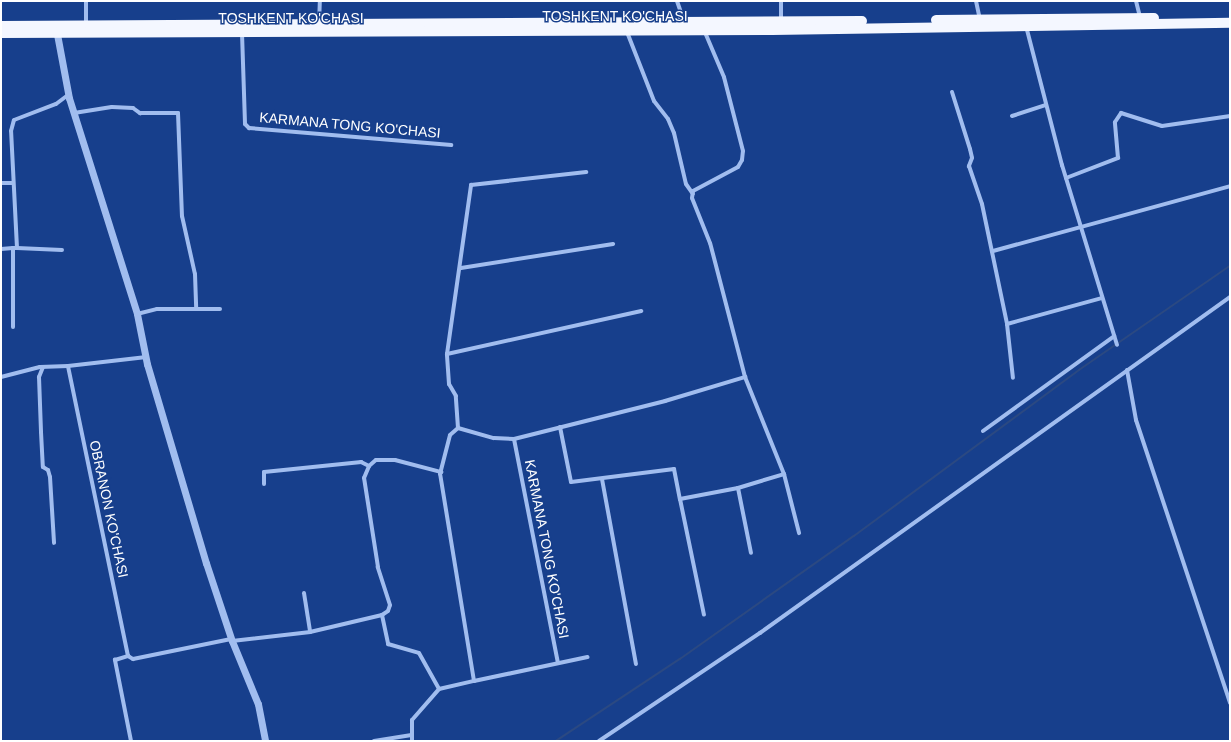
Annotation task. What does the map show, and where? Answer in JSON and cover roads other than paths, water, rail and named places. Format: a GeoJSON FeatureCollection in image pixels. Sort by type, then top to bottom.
{"type":"FeatureCollection","features":[{"type":"Feature","properties":{"kind":"highway","name":"TOSHKENT KO'CHASI"},"geometry":{"type":"LineString","coordinates":[[1,34],[242,32],[319,27],[684,21],[1230,18]]}},
{"type":"Feature","properties":{"kind":"highway","name":"TOSHKENT KO'CHASI"},"geometry":{"type":"LineString","coordinates":[[1,26],[86,25],[627,31],[1230,23]]}},
{"type":"Feature","properties":{"kind":"street"},"geometry":{"type":"LineString","coordinates":[[86,1],[86,25]]}},
{"type":"Feature","properties":{"kind":"street"},"geometry":{"type":"LineString","coordinates":[[319,27],[320,1]]}},
{"type":"Feature","properties":{"kind":"street"},"geometry":{"type":"LineString","coordinates":[[677,1],[684,21]]}},
{"type":"Feature","properties":{"kind":"street"},"geometry":{"type":"LineString","coordinates":[[781,1],[781,21]]}},
{"type":"Feature","properties":{"kind":"street"},"geometry":{"type":"LineString","coordinates":[[976,1],[980,20]]}},
{"type":"Feature","properties":{"kind":"street"},"geometry":{"type":"LineString","coordinates":[[1136,1],[1141,18]]}},
{"type":"Feature","properties":{"kind":"street"},"geometry":{"type":"LineString","coordinates":[[1026,26],[1045,105],[1117,345]]}},
{"type":"Feature","properties":{"kind":"street"},"geometry":{"type":"LineString","coordinates":[[693,194],[693,191],[738,167],[743,151],[724,77],[704,30]]}},
{"type":"Feature","properties":{"kind":"street"},"geometry":{"type":"LineString","coordinates":[[627,31],[654,102],[668,118],[681,152],[686,184],[689,191],[693,194],[696,212],[710,243],[745,377],[784,474],[799,533]]}},
{"type":"Feature","properties":{"kind":"street","name":"KARMANA TONG KO'CHASI"},"geometry":{"type":"LineString","coordinates":[[242,32],[245,124],[249,128],[451,145]]}},
{"type":"Feature","properties":{"kind":"street"},"geometry":{"type":"LineString","coordinates":[[57,34],[74,112],[137,314],[146,357],[206,563],[232,640],[258,704],[265,741]]}},
{"type":"Feature","properties":{"kind":"street"},"geometry":{"type":"LineString","coordinates":[[952,92],[970,149],[972,158],[969,166],[982,204],[993,251],[1007,324],[1013,378]]}},
{"type":"Feature","properties":{"kind":"street"},"geometry":{"type":"LineString","coordinates":[[13,327],[15,248],[13,183],[15,169],[11,131],[14,120],[56,104],[69,94]]}},
{"type":"Feature","properties":{"kind":"street"},"geometry":{"type":"LineString","coordinates":[[1012,116],[1045,105]]}},
{"type":"Feature","properties":{"kind":"street"},"geometry":{"type":"LineString","coordinates":[[74,112],[112,106],[133,108],[140,113],[178,113],[182,216],[195,274],[196,309]]}},
{"type":"Feature","properties":{"kind":"street"},"geometry":{"type":"LineString","coordinates":[[1066,178],[1118,158],[1115,122],[1121,113],[1162,126],[1230,116]]}},
{"type":"Feature","properties":{"kind":"street"},"geometry":{"type":"LineString","coordinates":[[474,681],[441,472],[450,436],[458,428],[456,396],[449,384],[447,354],[461,268],[472,185],[586,172]]}},
{"type":"Feature","properties":{"kind":"street"},"geometry":{"type":"LineString","coordinates":[[1,183],[13,183]]}},
{"type":"Feature","properties":{"kind":"street"},"geometry":{"type":"LineString","coordinates":[[993,251],[1230,186]]}},
{"type":"Feature","properties":{"kind":"street"},"geometry":{"type":"LineString","coordinates":[[461,268],[612,244]]}},
{"type":"Feature","properties":{"kind":"street"},"geometry":{"type":"LineString","coordinates":[[1,249],[15,248],[62,250]]}},
{"type":"Feature","properties":{"kind":"street"},"geometry":{"type":"LineString","coordinates":[[599,741],[760,633],[1230,297]]}},
{"type":"Feature","properties":{"kind":"street"},"geometry":{"type":"LineString","coordinates":[[1007,324],[1102,298]]}},
{"type":"Feature","properties":{"kind":"street"},"geometry":{"type":"LineString","coordinates":[[137,314],[157,309],[220,309]]}},
{"type":"Feature","properties":{"kind":"street"},"geometry":{"type":"LineString","coordinates":[[447,354],[641,311]]}},
{"type":"Feature","properties":{"kind":"street"},"geometry":{"type":"LineString","coordinates":[[984,431],[1114,336]]}},
{"type":"Feature","properties":{"kind":"street"},"geometry":{"type":"LineString","coordinates":[[1,377],[43,367],[68,366],[146,357]]}},
{"type":"Feature","properties":{"kind":"street","name":"OBRANON KO'CHASI"},"geometry":{"type":"LineString","coordinates":[[68,366],[128,656]]}},
{"type":"Feature","properties":{"kind":"street"},"geometry":{"type":"LineString","coordinates":[[43,367],[39,377],[43,467],[48,470],[50,477],[54,542]]}},
{"type":"Feature","properties":{"kind":"street"},"geometry":{"type":"LineString","coordinates":[[1127,370],[1136,420],[1230,703]]}},
{"type":"Feature","properties":{"kind":"street"},"geometry":{"type":"LineString","coordinates":[[458,428],[494,438],[514,439],[665,401],[745,377]]}},
{"type":"Feature","properties":{"kind":"street"},"geometry":{"type":"LineString","coordinates":[[560,427],[570,482],[674,469],[704,614]]}},
{"type":"Feature","properties":{"kind":"street","name":"KARMANA TONG KO'CHASI"},"geometry":{"type":"LineString","coordinates":[[514,439],[558,663]]}},
{"type":"Feature","properties":{"kind":"street"},"geometry":{"type":"LineString","coordinates":[[132,741],[114,660],[128,656],[133,659],[232,640],[310,632],[382,615],[388,612],[390,605],[378,567],[364,478],[368,466],[376,460],[395,460],[441,472]]}},
{"type":"Feature","properties":{"kind":"street"},"geometry":{"type":"LineString","coordinates":[[264,484],[264,472],[361,462],[368,466]]}},
{"type":"Feature","properties":{"kind":"street"},"geometry":{"type":"LineString","coordinates":[[680,499],[738,488],[784,474]]}},
{"type":"Feature","properties":{"kind":"street"},"geometry":{"type":"LineString","coordinates":[[602,479],[636,664]]}},
{"type":"Feature","properties":{"kind":"street"},"geometry":{"type":"LineString","coordinates":[[738,488],[751,553]]}},
{"type":"Feature","properties":{"kind":"street"},"geometry":{"type":"LineString","coordinates":[[304,593],[310,632]]}},
{"type":"Feature","properties":{"kind":"street"},"geometry":{"type":"LineString","coordinates":[[382,615],[388,644],[418,653],[439,690]]}},
{"type":"Feature","properties":{"kind":"street"},"geometry":{"type":"LineString","coordinates":[[412,741],[412,720],[439,690],[474,681],[588,657]]}},
{"type":"Feature","properties":{"kind":"street"},"geometry":{"type":"LineString","coordinates":[[374,741],[412,735]]}},
{"type":"Feature","properties":{"kind":"waterway"},"geometry":{"type":"LineString","coordinates":[[556,741],[680,659],[854,536],[1079,370],[1230,266]]}}]}
